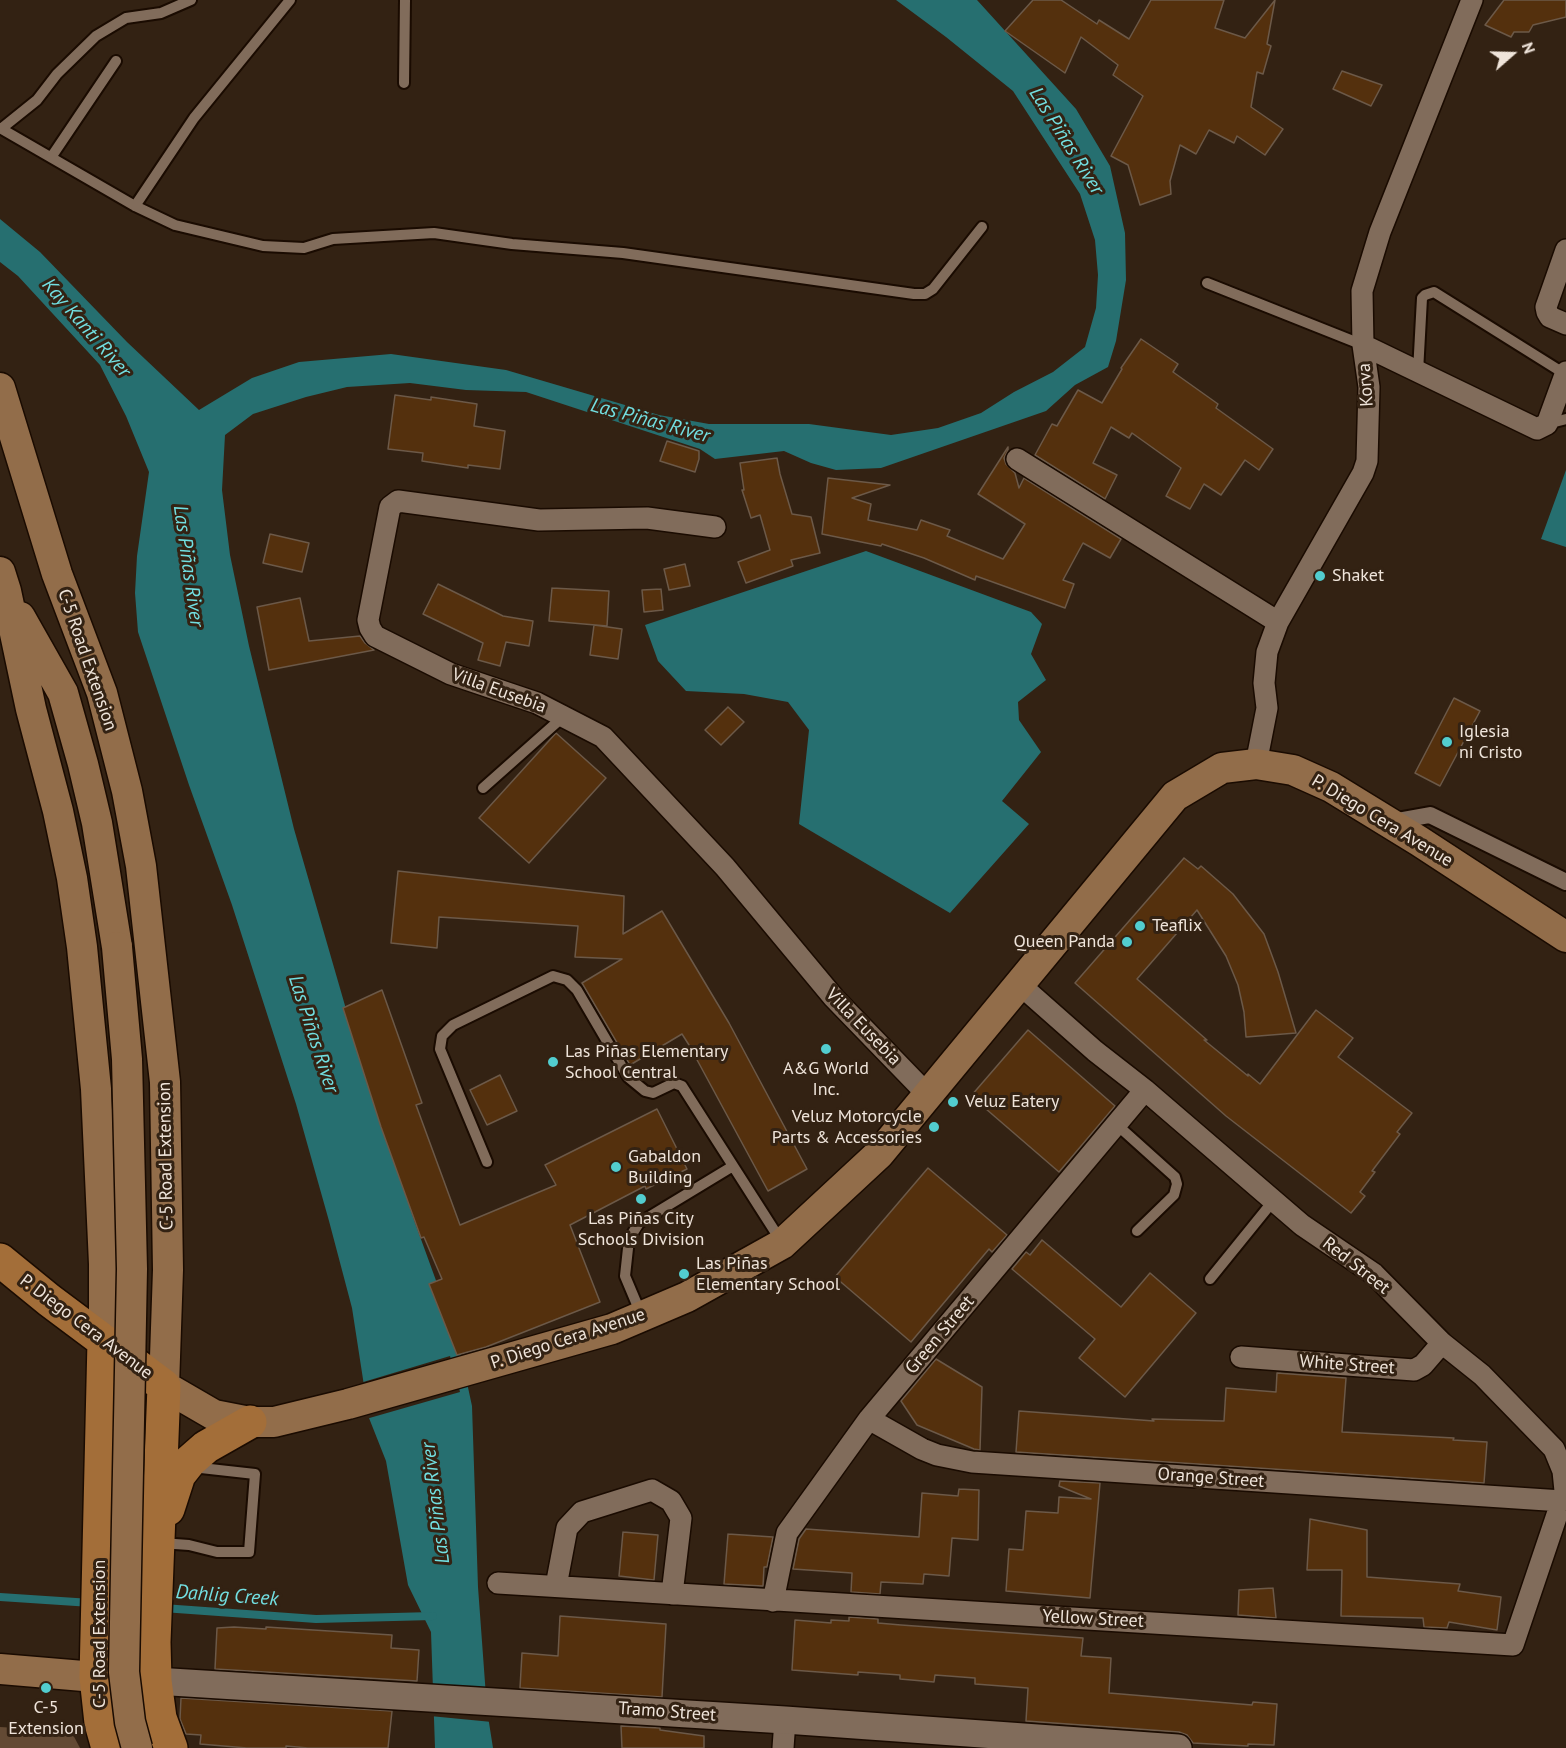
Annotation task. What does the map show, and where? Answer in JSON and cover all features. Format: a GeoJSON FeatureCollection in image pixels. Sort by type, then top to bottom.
{"type":"FeatureCollection","features":[{"type":"Feature","properties":{"kind":"main road","name":"C-5 Road Extension"},"geometry":{"type":"LineString","coordinates":[[0,388],[57,574],[102,693],[127,791],[141,866],[165,1082],[168,1270],[154,1642],[155,1681],[160,1718],[171,1748]]}},
{"type":"Feature","properties":{"kind":"main road","name":"C-5 Road Extension"},"geometry":{"type":"LineString","coordinates":[[57,574],[63,693]]}},
{"type":"Feature","properties":{"kind":"main road","name":"C-5 Road Extension"},"geometry":{"type":"LineString","coordinates":[[3,581],[63,693],[97,823],[117,947],[127,1059],[132,1269],[124,1672],[129,1714],[137,1748]]}},
{"type":"Feature","properties":{"kind":"main road","name":"C-5 Road Extension"},"geometry":{"type":"LineString","coordinates":[[3,581],[72,878],[82,948],[96,1089],[104,1264],[100,1582],[96,1677],[100,1723],[108,1748]]}},
{"type":"Feature","properties":{"kind":"main road","name":"P. Diego Cera Avenue"},"geometry":{"type":"LineString","coordinates":[[0,1260],[164,1386],[214,1415],[250,1422],[274,1422],[348,1404],[612,1329],[642,1317],[687,1297],[782,1244],[879,1154],[1018,983],[1175,796],[1222,768],[1256,764],[1293,770],[1331,787],[1566,936]]}},
{"type":"Feature","properties":{"kind":"main road"},"geometry":{"type":"LineString","coordinates":[[159,1546],[170,1496],[179,1475],[206,1447],[250,1422]]}},
{"type":"Feature","properties":{"kind":"main road"},"geometry":{"type":"LineString","coordinates":[[0,1669],[155,1681]]}},
{"type":"Feature","properties":{"kind":"street","name":"Korva"},"geometry":{"type":"LineString","coordinates":[[1256,764],[1267,708],[1264,683],[1267,652],[1278,622],[1347,503],[1367,461],[1369,387],[1363,345],[1362,291],[1380,232],[1472,0]]}},
{"type":"Feature","properties":{"kind":"street"},"geometry":{"type":"LineString","coordinates":[[1566,250],[1546,307],[1550,317],[1566,324]]}},
{"type":"Feature","properties":{"kind":"street"},"geometry":{"type":"LineString","coordinates":[[1363,345],[1537,429],[1557,422],[1566,373]]}},
{"type":"Feature","properties":{"kind":"street"},"geometry":{"type":"LineString","coordinates":[[1017,459],[1278,622]]}},
{"type":"Feature","properties":{"kind":"street","name":"Villa Eusebia"},"geometry":{"type":"LineString","coordinates":[[715,527],[647,518],[539,520],[398,501],[390,507],[368,620],[375,636],[451,674],[537,703],[603,737],[725,867],[834,998],[927,1094]]}},
{"type":"Feature","properties":{"kind":"street"},"geometry":{"type":"LineString","coordinates":[[1389,822],[1430,815],[1566,882]]}},
{"type":"Feature","properties":{"kind":"street","name":"Red Street"},"geometry":{"type":"LineString","coordinates":[[1018,983],[1302,1226],[1374,1274],[1442,1343],[1482,1375],[1554,1449],[1563,1471],[1565,1491],[1563,1501],[1514,1645]]}},
{"type":"Feature","properties":{"kind":"street","name":"Green Street"},"geometry":{"type":"LineString","coordinates":[[774,1600],[787,1533],[869,1419],[1144,1090]]}},
{"type":"Feature","properties":{"kind":"street","name":"White Street"},"geometry":{"type":"LineString","coordinates":[[1241,1358],[1414,1370],[1423,1365],[1442,1343]]}},
{"type":"Feature","properties":{"kind":"street","name":"Orange Street"},"geometry":{"type":"LineString","coordinates":[[869,1419],[922,1449],[937,1455],[972,1462],[1563,1501]]}},
{"type":"Feature","properties":{"kind":"street"},"geometry":{"type":"LineString","coordinates":[[556,1586],[567,1528],[582,1512],[652,1490],[671,1500],[681,1518],[672,1594]]}},
{"type":"Feature","properties":{"kind":"street","name":"Yellow Street"},"geometry":{"type":"LineString","coordinates":[[498,1584],[1514,1645]]}},
{"type":"Feature","properties":{"kind":"street","name":"Tramo Street"},"geometry":{"type":"LineString","coordinates":[[155,1681],[785,1720],[1178,1748]]}},
{"type":"Feature","properties":{"kind":"street"},"geometry":{"type":"LineString","coordinates":[[783,1748],[785,1720]]}},
{"type":"Feature","properties":{"kind":"lane"},"geometry":{"type":"LineString","coordinates":[[191,0],[161,13],[126,18],[96,36],[57,74],[37,100],[1,128],[135,206],[175,225],[263,246],[304,248],[333,239],[434,234],[512,244],[623,253],[925,294],[933,289],[982,227]]}},
{"type":"Feature","properties":{"kind":"lane"},"geometry":{"type":"LineString","coordinates":[[135,206],[194,118],[290,0]]}},
{"type":"Feature","properties":{"kind":"lane"},"geometry":{"type":"LineString","coordinates":[[404,83],[405,0]]}},
{"type":"Feature","properties":{"kind":"lane"},"geometry":{"type":"LineString","coordinates":[[52,156],[116,61]]}},
{"type":"Feature","properties":{"kind":"lane"},"geometry":{"type":"LineString","coordinates":[[1207,283],[1363,345]]}},
{"type":"Feature","properties":{"kind":"lane"},"geometry":{"type":"LineString","coordinates":[[1418,372],[1422,298],[1434,292],[1566,373]]}},
{"type":"Feature","properties":{"kind":"lane"},"geometry":{"type":"LineString","coordinates":[[483,788],[564,715]]}},
{"type":"Feature","properties":{"kind":"lane"},"geometry":{"type":"LineString","coordinates":[[487,1162],[440,1049],[442,1036],[453,1025],[553,976],[567,980],[577,990],[628,1077],[645,1091],[653,1093],[674,1083],[682,1086],[782,1244]]}},
{"type":"Feature","properties":{"kind":"lane"},"geometry":{"type":"LineString","coordinates":[[1116,1124],[1175,1177],[1177,1184],[1174,1195],[1137,1231]]}},
{"type":"Feature","properties":{"kind":"lane"},"geometry":{"type":"LineString","coordinates":[[642,1317],[625,1276],[629,1239],[639,1223],[733,1166]]}},
{"type":"Feature","properties":{"kind":"lane"},"geometry":{"type":"LineString","coordinates":[[1210,1279],[1274,1200]]}},
{"type":"Feature","properties":{"kind":"lane"},"geometry":{"type":"LineString","coordinates":[[159,1546],[189,1545],[217,1552],[249,1552],[255,1474],[185,1467]]}},
{"type":"Feature","properties":{"kind":"shaded area"},"geometry":{"type":"Polygon","coordinates":[[[0,1727],[71,1731],[80,1748],[0,1748],[0,1727]]]}},
{"type":"Feature","properties":{"kind":"water"},"geometry":{"type":"Polygon","coordinates":[[[896,0],[977,0],[1076,109],[1110,166],[1125,233],[1126,280],[1116,341],[1108,367],[1075,385],[1046,411],[881,468],[836,470],[811,463],[784,451],[715,459],[700,449],[526,392],[466,390],[410,383],[347,387],[306,397],[253,414],[225,435],[222,490],[230,555],[249,646],[294,829],[359,1054],[414,1220],[458,1341],[472,1406],[478,1587],[487,1710],[493,1748],[435,1748],[431,1632],[408,1585],[386,1461],[369,1418],[352,1308],[329,1221],[296,1104],[232,905],[138,632],[135,593],[137,556],[149,472],[126,416],[100,365],[18,276],[0,262],[0,219],[40,252],[127,342],[199,410],[252,378],[299,362],[391,354],[506,370],[659,415],[709,424],[809,424],[891,435],[938,428],[981,413],[1014,392],[1053,372],[1085,347],[1096,308],[1098,275],[1095,240],[1080,194],[1013,91],[896,0]]]}},
{"type":"Feature","properties":{"kind":"water"},"geometry":{"type":"Polygon","coordinates":[[[1566,470],[1566,547],[1541,539],[1566,470]]]}},
{"type":"Feature","properties":{"kind":"water"},"geometry":{"type":"Polygon","coordinates":[[[866,551],[1031,612],[1042,624],[1031,654],[1046,680],[1018,702],[1019,720],[1041,752],[1002,801],[1029,824],[950,913],[799,824],[809,730],[788,702],[744,694],[686,691],[658,661],[645,625],[866,551]]]}},
{"type":"Feature","properties":{"kind":"pier"},"geometry":{"type":"Polygon","coordinates":[[[450,1356],[460,1392],[366,1419],[360,1383],[450,1356]]]}},
{"type":"Feature","properties":{"kind":"pier"},"geometry":{"type":"Polygon","coordinates":[[[430,1688],[490,1709],[492,1722],[430,1716],[430,1688]]]}},
{"type":"Feature","properties":{"kind":"building"},"geometry":{"type":"Polygon","coordinates":[[[1033,0],[1061,0],[1097,24],[1099,20],[1129,39],[1151,0],[1224,0],[1215,28],[1245,38],[1275,0],[1267,44],[1271,46],[1263,74],[1257,72],[1251,107],[1283,129],[1265,155],[1237,136],[1234,143],[1209,130],[1196,154],[1180,145],[1170,181],[1171,194],[1140,205],[1128,165],[1111,156],[1143,96],[1113,75],[1118,65],[1081,37],[1065,73],[1005,31],[1033,0]]]}},
{"type":"Feature","properties":{"kind":"building"},"geometry":{"type":"Polygon","coordinates":[[[1504,0],[1566,0],[1566,17],[1533,25],[1529,32],[1514,32],[1511,37],[1485,25],[1504,0]]]}},
{"type":"Feature","properties":{"kind":"building"},"geometry":{"type":"Polygon","coordinates":[[[1342,71],[1382,85],[1371,106],[1333,89],[1342,71]]]}},
{"type":"Feature","properties":{"kind":"building"},"geometry":{"type":"Polygon","coordinates":[[[1141,339],[1178,364],[1173,372],[1218,404],[1216,408],[1273,449],[1259,470],[1245,460],[1221,495],[1204,484],[1190,509],[1166,496],[1181,468],[1132,433],[1129,438],[1111,427],[1093,463],[1117,475],[1105,499],[1035,455],[1052,424],[1057,426],[1078,390],[1102,403],[1121,368],[1141,339]]]}},
{"type":"Feature","properties":{"kind":"building"},"geometry":{"type":"Polygon","coordinates":[[[395,395],[431,400],[431,397],[477,404],[474,426],[505,431],[500,469],[468,465],[468,468],[422,461],[423,453],[388,449],[395,395]]]}},
{"type":"Feature","properties":{"kind":"building"},"geometry":{"type":"Polygon","coordinates":[[[667,441],[699,451],[695,472],[660,461],[667,441]]]}},
{"type":"Feature","properties":{"kind":"building"},"geometry":{"type":"Polygon","coordinates":[[[1008,447],[1004,458],[1006,464],[1015,473],[1019,488],[1024,478],[1121,539],[1110,558],[1083,543],[1063,580],[1074,584],[1065,608],[976,576],[975,580],[924,558],[882,544],[881,546],[822,534],[828,478],[890,485],[852,498],[871,504],[868,520],[917,530],[921,520],[950,530],[947,536],[1003,559],[1025,524],[978,494],[1008,447]]]}},
{"type":"Feature","properties":{"kind":"building"},"geometry":{"type":"Polygon","coordinates":[[[777,458],[792,514],[811,517],[820,553],[791,560],[793,566],[746,583],[738,562],[770,550],[760,515],[751,518],[742,490],[744,490],[740,463],[777,458]]]}},
{"type":"Feature","properties":{"kind":"building"},"geometry":{"type":"Polygon","coordinates":[[[270,534],[309,543],[302,572],[263,563],[270,534]]]}},
{"type":"Feature","properties":{"kind":"building"},"geometry":{"type":"Polygon","coordinates":[[[685,564],[690,586],[669,590],[664,569],[685,564]]]}},
{"type":"Feature","properties":{"kind":"building"},"geometry":{"type":"Polygon","coordinates":[[[438,584],[503,616],[533,621],[529,646],[506,642],[500,666],[478,660],[483,643],[423,614],[438,584]]]}},
{"type":"Feature","properties":{"kind":"building"},"geometry":{"type":"Polygon","coordinates":[[[552,588],[609,591],[607,626],[549,621],[552,588]]]}},
{"type":"Feature","properties":{"kind":"building"},"geometry":{"type":"Polygon","coordinates":[[[661,589],[663,610],[644,612],[642,590],[661,589]]]}},
{"type":"Feature","properties":{"kind":"building"},"geometry":{"type":"Polygon","coordinates":[[[300,598],[309,641],[360,636],[374,650],[269,670],[257,607],[300,598]]]}},
{"type":"Feature","properties":{"kind":"building"},"geometry":{"type":"Polygon","coordinates":[[[594,625],[622,629],[618,659],[590,655],[594,625]]]}},
{"type":"Feature","properties":{"kind":"building","name":"Iglesia ni Cristo"},"geometry":{"type":"Polygon","coordinates":[[[1454,698],[1480,711],[1440,786],[1415,773],[1454,698]]]}},
{"type":"Feature","properties":{"kind":"building"},"geometry":{"type":"Polygon","coordinates":[[[728,707],[744,722],[721,745],[705,730],[728,707]]]}},
{"type":"Feature","properties":{"kind":"building"},"geometry":{"type":"Polygon","coordinates":[[[556,733],[606,778],[529,863],[479,818],[556,733]]]}},
{"type":"Feature","properties":{"kind":"building"},"geometry":{"type":"Polygon","coordinates":[[[1184,858],[1198,869],[1201,866],[1233,894],[1264,934],[1296,1033],[1246,1037],[1244,1012],[1238,985],[1226,956],[1197,910],[1137,979],[1207,1040],[1204,1040],[1260,1084],[1316,1010],[1353,1038],[1338,1057],[1412,1113],[1397,1132],[1400,1134],[1372,1171],[1375,1172],[1360,1192],[1365,1196],[1351,1213],[1226,1116],[1075,983],[1184,858]]]}},
{"type":"Feature","properties":{"kind":"building"},"geometry":{"type":"Polygon","coordinates":[[[398,871],[624,896],[623,934],[662,911],[729,1023],[807,1169],[768,1191],[682,1034],[630,1065],[582,983],[622,959],[575,957],[578,926],[439,917],[437,948],[391,943],[398,871]]]}},
{"type":"Feature","properties":{"kind":"building"},"geometry":{"type":"Polygon","coordinates":[[[382,990],[422,1103],[416,1105],[460,1225],[556,1185],[545,1165],[657,1109],[687,1169],[646,1189],[645,1186],[570,1225],[600,1302],[486,1347],[457,1355],[429,1284],[442,1279],[424,1237],[421,1238],[381,1127],[343,1008],[382,990]]]}},
{"type":"Feature","properties":{"kind":"building"},"geometry":{"type":"Polygon","coordinates":[[[1028,1030],[1115,1106],[1059,1172],[971,1096],[1028,1030]]]}},
{"type":"Feature","properties":{"kind":"building"},"geometry":{"type":"Polygon","coordinates":[[[500,1075],[517,1111],[487,1125],[470,1090],[500,1075]]]}},
{"type":"Feature","properties":{"kind":"building"},"geometry":{"type":"Polygon","coordinates":[[[928,1168],[1007,1235],[992,1252],[989,1249],[911,1342],[835,1277],[928,1168]]]}},
{"type":"Feature","properties":{"kind":"building"},"geometry":{"type":"Polygon","coordinates":[[[1042,1240],[1121,1307],[1150,1273],[1196,1313],[1125,1397],[1079,1358],[1095,1339],[1012,1269],[1026,1252],[1030,1255],[1042,1240]]]}},
{"type":"Feature","properties":{"kind":"building"},"geometry":{"type":"Polygon","coordinates":[[[936,1359],[982,1387],[980,1450],[917,1425],[901,1401],[936,1359]]]}},
{"type":"Feature","properties":{"kind":"building"},"geometry":{"type":"Polygon","coordinates":[[[1277,1373],[1346,1378],[1342,1432],[1487,1442],[1484,1483],[1016,1452],[1019,1411],[1154,1421],[1152,1419],[1224,1421],[1226,1388],[1276,1392],[1277,1373]]]}},
{"type":"Feature","properties":{"kind":"building"},"geometry":{"type":"Polygon","coordinates":[[[1060,1481],[1100,1483],[1090,1598],[1006,1591],[1009,1549],[1023,1550],[1026,1511],[1058,1513],[1059,1497],[1091,1499],[1059,1486],[1060,1481]]]}},
{"type":"Feature","properties":{"kind":"building"},"geometry":{"type":"Polygon","coordinates":[[[959,1489],[979,1490],[978,1540],[952,1538],[949,1576],[924,1574],[923,1584],[881,1582],[880,1594],[851,1592],[852,1573],[793,1569],[799,1539],[806,1529],[919,1537],[922,1493],[958,1496],[959,1489]]]}},
{"type":"Feature","properties":{"kind":"building"},"geometry":{"type":"Polygon","coordinates":[[[1310,1519],[1367,1530],[1367,1577],[1460,1584],[1458,1591],[1501,1597],[1497,1630],[1449,1622],[1447,1628],[1424,1627],[1423,1618],[1341,1616],[1342,1570],[1307,1570],[1310,1519]]]}},
{"type":"Feature","properties":{"kind":"building"},"geometry":{"type":"Polygon","coordinates":[[[623,1532],[658,1535],[654,1580],[619,1576],[623,1532]]]}},
{"type":"Feature","properties":{"kind":"building"},"geometry":{"type":"Polygon","coordinates":[[[728,1534],[773,1537],[767,1567],[764,1567],[763,1586],[724,1584],[728,1534]]]}},
{"type":"Feature","properties":{"kind":"building"},"geometry":{"type":"Polygon","coordinates":[[[1273,1588],[1276,1618],[1238,1615],[1239,1590],[1273,1588]]]}},
{"type":"Feature","properties":{"kind":"building"},"geometry":{"type":"Polygon","coordinates":[[[560,1616],[666,1624],[662,1697],[520,1688],[522,1653],[558,1656],[560,1616]]]}},
{"type":"Feature","properties":{"kind":"building"},"geometry":{"type":"Polygon","coordinates":[[[849,1617],[878,1619],[878,1623],[1083,1638],[1081,1656],[1111,1658],[1109,1693],[1252,1705],[1253,1702],[1277,1704],[1274,1745],[1193,1743],[1187,1735],[1179,1732],[1026,1721],[1028,1688],[975,1684],[975,1678],[935,1675],[934,1682],[900,1679],[900,1675],[858,1672],[858,1675],[792,1670],[795,1620],[831,1623],[831,1620],[849,1621],[849,1617]]]}},
{"type":"Feature","properties":{"kind":"building"},"geometry":{"type":"Polygon","coordinates":[[[217,1628],[392,1635],[391,1648],[419,1650],[417,1681],[215,1669],[217,1628]]]}},
{"type":"Feature","properties":{"kind":"building"},"geometry":{"type":"Polygon","coordinates":[[[181,1698],[392,1711],[388,1748],[286,1746],[286,1748],[247,1748],[200,1744],[201,1735],[186,1734],[180,1719],[181,1698]]]}},
{"type":"Feature","properties":{"kind":"building"},"geometry":{"type":"Polygon","coordinates":[[[621,1726],[660,1728],[660,1730],[704,1736],[704,1748],[622,1748],[621,1726]]]}},
{"type":"Feature","properties":{"kind":"waterway","name":"Dahlig Creek"},"geometry":{"type":"LineString","coordinates":[[0,1597],[91,1603]]}},
{"type":"Feature","properties":{"kind":"waterway","name":"Dahlig Creek"},"geometry":{"type":"LineString","coordinates":[[163,1608],[316,1619],[433,1616]]}},
{"type":"Feature","properties":{"kind":"place","name":"Shaket"},"geometry":{"type":"Point","coordinates":[1320,576]}},
{"type":"Feature","properties":{"kind":"place","name":"Iglesia ni Cristo"},"geometry":{"type":"Point","coordinates":[1447,742]}},
{"type":"Feature","properties":{"kind":"place","name":"Teaflix"},"geometry":{"type":"Point","coordinates":[1140,926]}},
{"type":"Feature","properties":{"kind":"place","name":"Queen Panda"},"geometry":{"type":"Point","coordinates":[1127,942]}},
{"type":"Feature","properties":{"kind":"place","name":"A&G World Inc."},"geometry":{"type":"Point","coordinates":[826,1049]}},
{"type":"Feature","properties":{"kind":"place","name":"Las Piñas Elementary School Central"},"geometry":{"type":"Point","coordinates":[553,1062]}},
{"type":"Feature","properties":{"kind":"place","name":"Veluz Eatery"},"geometry":{"type":"Point","coordinates":[953,1102]}},
{"type":"Feature","properties":{"kind":"place","name":"Veluz Motorcycle Parts & Accessories"},"geometry":{"type":"Point","coordinates":[934,1127]}},
{"type":"Feature","properties":{"kind":"place","name":"Gabaldon Building"},"geometry":{"type":"Point","coordinates":[616,1167]}},
{"type":"Feature","properties":{"kind":"place","name":"Las Piñas City Schools Division"},"geometry":{"type":"Point","coordinates":[641,1199]}},
{"type":"Feature","properties":{"kind":"place","name":"Las Piñas Elementary School"},"geometry":{"type":"Point","coordinates":[684,1274]}},
{"type":"Feature","properties":{"kind":"place","name":"C-5 Extension"},"geometry":{"type":"Point","coordinates":[46,1688]}},
{"type":"Feature","properties":{"kind":"water label","name":"Las Piñas River"},"geometry":{"type":"Point","coordinates":[1066,141]}},
{"type":"Feature","properties":{"kind":"water label","name":"Kay Kanti River"},"geometry":{"type":"Point","coordinates":[86,328]}},
{"type":"Feature","properties":{"kind":"water label","name":"Las Piñas River"},"geometry":{"type":"Point","coordinates":[650,421]}},
{"type":"Feature","properties":{"kind":"water label","name":"Las Piñas River"},"geometry":{"type":"Point","coordinates":[188,566]}},
{"type":"Feature","properties":{"kind":"water label","name":"Las Piñas River"},"geometry":{"type":"Point","coordinates":[313,1034]}},
{"type":"Feature","properties":{"kind":"water label","name":"Las Piñas River"},"geometry":{"type":"Point","coordinates":[436,1503]}}]}
